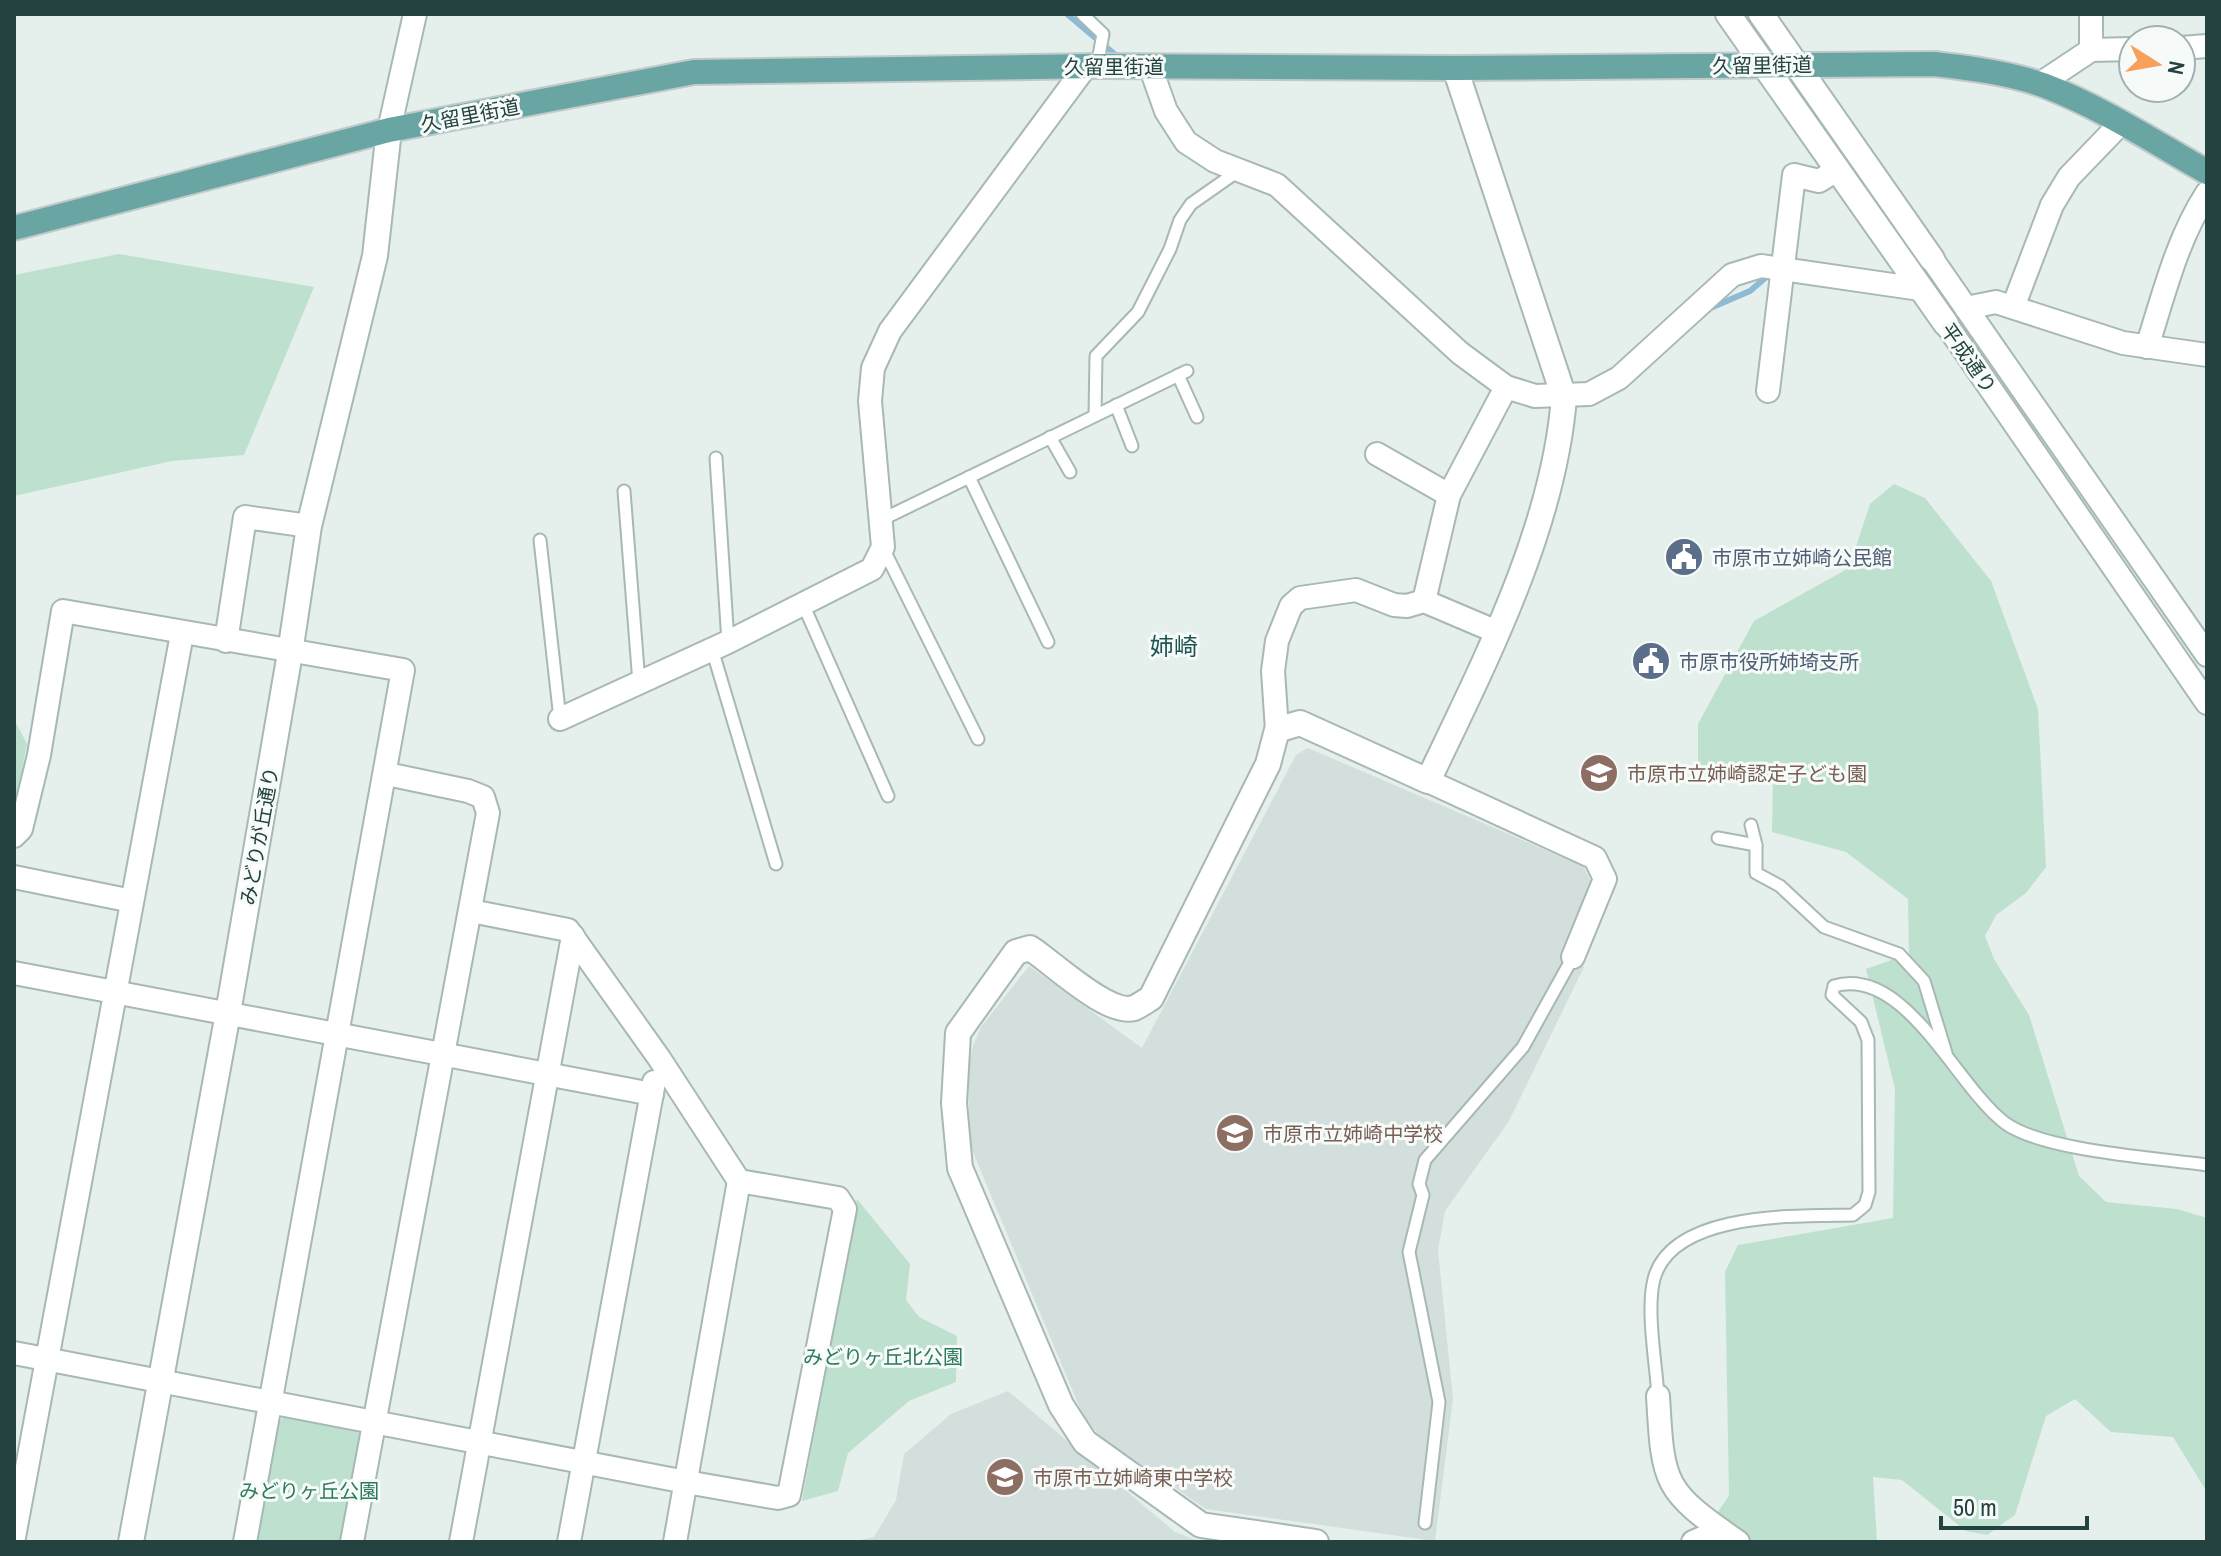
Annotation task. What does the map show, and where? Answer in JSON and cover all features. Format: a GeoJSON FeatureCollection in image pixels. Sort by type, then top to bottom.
{"type":"FeatureCollection","features":[{"type":"Feature","properties":{"kind":"main road","name":"久留里街道"},"geometry":{"type":"LineString","coordinates":[[14,228],[389,130],[694,72],[1094,63],[1455,68],[1934,64],[2040,84],[2121,123],[2207,172]]}},
{"type":"Feature","properties":{"kind":"street"},"geometry":{"type":"LineString","coordinates":[[389,130],[415,14]]}},
{"type":"Feature","properties":{"kind":"street","name":"平成通り"},"geometry":{"type":"LineString","coordinates":[[1728,14],[2207,703]]}},
{"type":"Feature","properties":{"kind":"street","name":"平成通り"},"geometry":{"type":"LineString","coordinates":[[1761,14],[2207,655]]}},
{"type":"Feature","properties":{"kind":"street"},"geometry":{"type":"LineString","coordinates":[[2091,14],[2091,50]]}},
{"type":"Feature","properties":{"kind":"street"},"geometry":{"type":"LineString","coordinates":[[2040,84],[2091,50],[2117,49]]}},
{"type":"Feature","properties":{"kind":"street"},"geometry":{"type":"LineString","coordinates":[[560,719],[720,645],[872,569],[883,547],[870,401],[873,368],[890,331],[1094,63]]}},
{"type":"Feature","properties":{"kind":"street"},"geometry":{"type":"LineString","coordinates":[[1150,66],[1166,111],[1186,142],[1215,161],[1277,185],[1460,353],[1506,387],[1535,396],[1589,394],[1619,378],[1732,275],[1761,266],[1782,266],[1877,285],[1920,289]]}},
{"type":"Feature","properties":{"kind":"street"},"geometry":{"type":"LineString","coordinates":[[1428,781],[1517,587],[1553,466],[1564,397],[1455,68]]}},
{"type":"Feature","properties":{"kind":"street"},"geometry":{"type":"LineString","coordinates":[[2013,307],[2052,205],[2069,177],[2121,123]]}},
{"type":"Feature","properties":{"kind":"street","name":"みどりが丘通り"},"geometry":{"type":"LineString","coordinates":[[131,1542],[228,1013],[309,526],[375,256],[389,130]]}},
{"type":"Feature","properties":{"kind":"street"},"geometry":{"type":"LineString","coordinates":[[1768,391],[1794,175],[1819,181],[1835,171]]}},
{"type":"Feature","properties":{"kind":"street"},"geometry":{"type":"LineString","coordinates":[[2147,347],[2179,248],[2207,193]]}},
{"type":"Feature","properties":{"kind":"street"},"geometry":{"type":"LineString","coordinates":[[1966,308],[1996,302],[2072,329],[2147,347],[2207,355]]}},
{"type":"Feature","properties":{"kind":"street"},"geometry":{"type":"LineString","coordinates":[[1424,601],[1449,495],[1506,387]]}},
{"type":"Feature","properties":{"kind":"street"},"geometry":{"type":"LineString","coordinates":[[1377,454],[1449,495]]}},
{"type":"Feature","properties":{"kind":"street"},"geometry":{"type":"LineString","coordinates":[[226,641],[245,517],[309,526]]}},
{"type":"Feature","properties":{"kind":"street"},"geometry":{"type":"LineString","coordinates":[[1316,1542],[1201,1525],[1085,1442],[1061,1405],[960,1168],[954,1103],[958,1033],[1016,952],[1030,948],[1093,995],[1117,1007],[1132,1009],[1151,998],[1268,764],[1277,730],[1273,671],[1277,641],[1291,606],[1300,598],[1356,590],[1394,605],[1407,606],[1424,601],[1497,632]]}},
{"type":"Feature","properties":{"kind":"street"},"geometry":{"type":"LineString","coordinates":[[14,836],[21,829],[39,755],[63,611],[290,653],[403,670],[387,774],[245,1542]]}},
{"type":"Feature","properties":{"kind":"street"},"geometry":{"type":"LineString","coordinates":[[14,1537],[182,634]]}},
{"type":"Feature","properties":{"kind":"street"},"geometry":{"type":"LineString","coordinates":[[1277,730],[1300,723],[1595,858],[1605,879],[1573,957]]}},
{"type":"Feature","properties":{"kind":"street"},"geometry":{"type":"LineString","coordinates":[[352,1542],[488,813],[483,797],[468,791],[387,774]]}},
{"type":"Feature","properties":{"kind":"street"},"geometry":{"type":"LineString","coordinates":[[14,877],[132,901]]}},
{"type":"Feature","properties":{"kind":"street"},"geometry":{"type":"LineString","coordinates":[[471,911],[568,930],[659,1058],[739,1181],[675,1542]]}},
{"type":"Feature","properties":{"kind":"street"},"geometry":{"type":"LineString","coordinates":[[461,1542],[573,936]]}},
{"type":"Feature","properties":{"kind":"street"},"geometry":{"type":"LineString","coordinates":[[14,974],[652,1094]]}},
{"type":"Feature","properties":{"kind":"street"},"geometry":{"type":"LineString","coordinates":[[569,1542],[659,1058]]}},
{"type":"Feature","properties":{"kind":"street"},"geometry":{"type":"LineString","coordinates":[[14,1353],[778,1498],[789,1495],[845,1209],[838,1198],[739,1181]]}},
{"type":"Feature","properties":{"kind":"street"},"geometry":{"type":"LineString","coordinates":[[1658,1396],[1662,1460],[1669,1484],[1683,1501],[1729,1536]]}},
{"type":"Feature","properties":{"kind":"street"},"geometry":{"type":"LineString","coordinates":[[1693,1542],[1729,1536]]}},
{"type":"Feature","properties":{"kind":"lane"},"geometry":{"type":"LineString","coordinates":[[1082,14],[1103,34],[1094,63]]}},
{"type":"Feature","properties":{"kind":"lane"},"geometry":{"type":"LineString","coordinates":[[1095,415],[1096,356],[1138,312],[1170,249],[1180,220],[1191,204],[1239,170]]}},
{"type":"Feature","properties":{"kind":"lane"},"geometry":{"type":"LineString","coordinates":[[881,520],[1182,373],[1197,417]]}},
{"type":"Feature","properties":{"kind":"lane"},"geometry":{"type":"LineString","coordinates":[[1116,405],[1132,446]]}},
{"type":"Feature","properties":{"kind":"lane"},"geometry":{"type":"LineString","coordinates":[[1050,437],[1070,472]]}},
{"type":"Feature","properties":{"kind":"lane"},"geometry":{"type":"LineString","coordinates":[[716,458],[720,645],[776,864]]}},
{"type":"Feature","properties":{"kind":"lane"},"geometry":{"type":"LineString","coordinates":[[969,477],[1048,642]]}},
{"type":"Feature","properties":{"kind":"lane"},"geometry":{"type":"LineString","coordinates":[[624,491],[639,683]]}},
{"type":"Feature","properties":{"kind":"lane"},"geometry":{"type":"LineString","coordinates":[[540,540],[560,719]]}},
{"type":"Feature","properties":{"kind":"lane"},"geometry":{"type":"LineString","coordinates":[[883,547],[978,739]]}},
{"type":"Feature","properties":{"kind":"lane"},"geometry":{"type":"LineString","coordinates":[[803,604],[888,796]]}},
{"type":"Feature","properties":{"kind":"lane"},"geometry":{"type":"LineString","coordinates":[[1751,825],[1756,845],[1756,873],[1780,886],[1824,927],[1899,954],[1924,981],[1948,1061]]}},
{"type":"Feature","properties":{"kind":"lane"},"geometry":{"type":"LineString","coordinates":[[1718,838],[1756,845]]}},
{"type":"Feature","properties":{"kind":"lane"},"geometry":{"type":"LineString","coordinates":[[1425,1523],[1439,1402],[1409,1252],[1423,1195],[1419,1184],[1425,1160],[1523,1047],[1573,957]]}},
{"type":"Feature","properties":{"kind":"lane"},"geometry":{"type":"LineString","coordinates":[[1658,1396],[1653,1282],[1660,1262],[1682,1243],[1740,1219],[1853,1215],[1865,1205],[1869,1192],[1868,1040],[1861,1022],[1832,995],[1834,986],[1864,983],[1879,989],[1912,1014],[1948,1061],[2006,1124],[2033,1135],[2080,1146],[2207,1165]]}},
{"type":"Feature","properties":{"kind":"shaded area","name":"市原市立姉崎中学校"},"geometry":{"type":"Polygon","coordinates":[[[1308,748],[1583,866],[1593,886],[1564,953],[1584,967],[1509,1121],[1445,1211],[1438,1250],[1453,1399],[1435,1541],[1206,1509],[1102,1438],[1084,1418],[970,1145],[968,1067],[973,1046],[981,1027],[1029,966],[1142,1048],[1296,755],[1308,748]]]}},
{"type":"Feature","properties":{"kind":"shaded area","name":"市原市立姉崎東中学校"},"geometry":{"type":"Polygon","coordinates":[[[1008,1391],[1175,1532],[1201,1542],[851,1542],[874,1537],[896,1500],[904,1454],[951,1414],[1008,1391]]]}},
{"type":"Feature","properties":{"kind":"green space"},"geometry":{"type":"Polygon","coordinates":[[[119,254],[314,287],[244,455],[172,461],[14,496],[14,275],[119,254]]]}},
{"type":"Feature","properties":{"kind":"green space"},"geometry":{"type":"Polygon","coordinates":[[[1894,484],[1925,498],[1991,581],[2038,709],[2046,867],[2026,893],[1996,915],[1985,936],[1994,959],[2029,1015],[2079,1176],[2106,1202],[2177,1209],[2207,1218],[2207,1492],[2173,1437],[2111,1432],[2075,1399],[2046,1416],[2015,1515],[1987,1535],[1966,1531],[1902,1480],[1873,1477],[1877,1542],[1697,1542],[1729,1496],[1725,1272],[1738,1245],[1893,1218],[1895,1089],[1866,969],[1909,954],[1908,899],[1846,852],[1772,832],[1773,781],[1698,766],[1698,724],[1754,621],[1849,568],[1870,504],[1894,484]]]}},
{"type":"Feature","properties":{"kind":"green space"},"geometry":{"type":"Polygon","coordinates":[[[14,719],[27,744],[14,809],[14,719]]]}},
{"type":"Feature","properties":{"kind":"green space","name":"みどりヶ丘北公園"},"geometry":{"type":"Polygon","coordinates":[[[857,1199],[910,1264],[906,1300],[919,1317],[957,1336],[956,1382],[909,1401],[848,1453],[838,1491],[802,1501],[857,1199]]]}},
{"type":"Feature","properties":{"kind":"green space","name":"みどりヶ丘公園"},"geometry":{"type":"Polygon","coordinates":[[[284,1417],[357,1431],[362,1438],[344,1542],[254,1542],[278,1422],[284,1417]]]}},
{"type":"Feature","properties":{"kind":"waterway"},"geometry":{"type":"LineString","coordinates":[[1067,14],[1118,57]]}},
{"type":"Feature","properties":{"kind":"waterway"},"geometry":{"type":"LineString","coordinates":[[1708,309],[1750,291],[1771,273]]}},
{"type":"Feature","properties":{"kind":"place","name":"市原市立姉崎公民館"},"geometry":{"type":"Point","coordinates":[1684,557]}},
{"type":"Feature","properties":{"kind":"place","name":"市原市役所姉埼支所"},"geometry":{"type":"Point","coordinates":[1651,661]}},
{"type":"Feature","properties":{"kind":"place","name":"市原市立姉崎認定子ども園"},"geometry":{"type":"Point","coordinates":[1599,773]}},
{"type":"Feature","properties":{"kind":"place","name":"市原市立姉崎中学校"},"geometry":{"type":"Point","coordinates":[1235,1133]}},
{"type":"Feature","properties":{"kind":"place","name":"市原市立姉崎東中学校"},"geometry":{"type":"Point","coordinates":[1005,1477]}},
{"type":"Feature","properties":{"kind":"district","name":"姉崎"},"geometry":{"type":"Point","coordinates":[1174,646]}}]}
